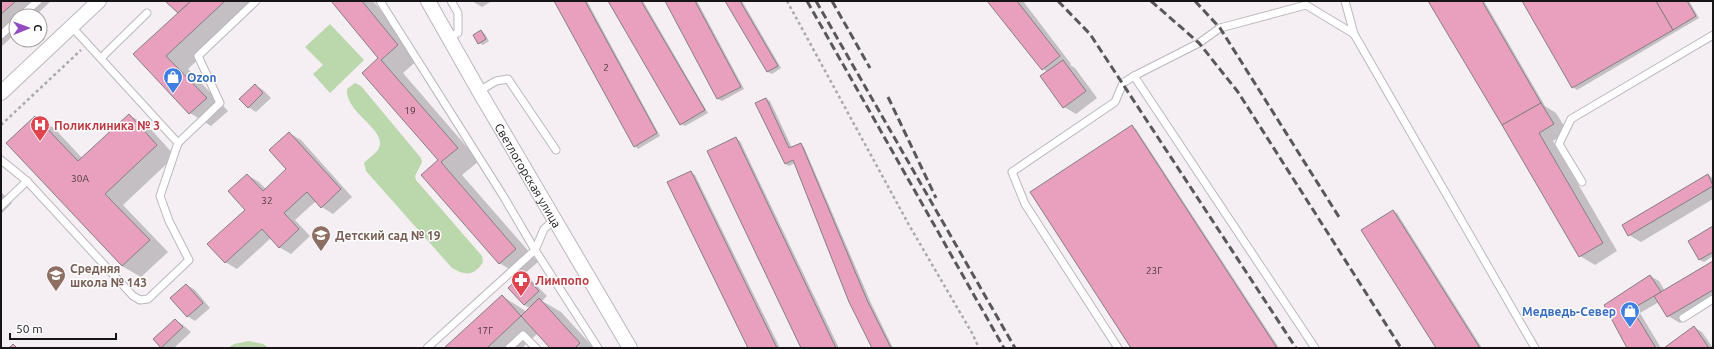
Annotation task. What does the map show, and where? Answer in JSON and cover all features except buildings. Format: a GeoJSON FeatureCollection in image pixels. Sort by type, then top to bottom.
{"type":"FeatureCollection","features":[{"type":"Feature","properties":{"kind":"street"},"geometry":{"type":"LineString","coordinates":[[1,92],[99,1]]}},
{"type":"Feature","properties":{"kind":"street","name":"Светлогорская улица"},"geometry":{"type":"LineString","coordinates":[[428,1],[450,37],[479,92],[555,218],[630,348]]}},
{"type":"Feature","properties":{"kind":"lane"},"geometry":{"type":"LineString","coordinates":[[30,8],[38,1]]}},
{"type":"Feature","properties":{"kind":"lane"},"geometry":{"type":"LineString","coordinates":[[1,160],[27,181],[133,296],[140,300],[148,299],[189,260],[169,221],[160,196],[178,143],[220,103],[198,56],[256,1]]}},
{"type":"Feature","properties":{"kind":"lane"},"geometry":{"type":"LineString","coordinates":[[380,1],[502,194],[535,250],[598,348]]}},
{"type":"Feature","properties":{"kind":"lane"},"geometry":{"type":"LineString","coordinates":[[450,37],[458,33],[458,13],[451,1]]}},
{"type":"Feature","properties":{"kind":"lane"},"geometry":{"type":"LineString","coordinates":[[1345,1],[1354,34],[1535,348]]}},
{"type":"Feature","properties":{"kind":"lane"},"geometry":{"type":"LineString","coordinates":[[1118,348],[1025,204],[1012,172],[1115,102],[1123,83],[1199,43],[1220,28],[1306,5],[1354,34]]}},
{"type":"Feature","properties":{"kind":"lane"},"geometry":{"type":"LineString","coordinates":[[101,58],[147,13]]}},
{"type":"Feature","properties":{"kind":"lane"},"geometry":{"type":"LineString","coordinates":[[72,27],[89,43],[178,143]]}},
{"type":"Feature","properties":{"kind":"lane"},"geometry":{"type":"LineString","coordinates":[[1582,182],[1559,144],[1571,119],[1713,35]]}},
{"type":"Feature","properties":{"kind":"lane"},"geometry":{"type":"LineString","coordinates":[[1134,76],[1315,348]]}},
{"type":"Feature","properties":{"kind":"lane"},"geometry":{"type":"LineString","coordinates":[[479,92],[496,81],[508,79],[556,150]]}},
{"type":"Feature","properties":{"kind":"lane"},"geometry":{"type":"LineString","coordinates":[[1,206],[27,181]]}},
{"type":"Feature","properties":{"kind":"lane"},"geometry":{"type":"LineString","coordinates":[[427,348],[535,250],[544,229],[555,218]]}},
{"type":"Feature","properties":{"kind":"lane"},"geometry":{"type":"LineString","coordinates":[[1683,318],[1713,299]]}},
{"type":"Feature","properties":{"kind":"lane"},"geometry":{"type":"LineString","coordinates":[[509,348],[523,335],[536,348]]}},
{"type":"Feature","properties":{"kind":"path"},"geometry":{"type":"LineString","coordinates":[[787,1],[909,225],[972,333],[979,348]]}},
{"type":"Feature","properties":{"kind":"path"},"geometry":{"type":"LineString","coordinates":[[1,125],[89,43]]}},
{"type":"Feature","properties":{"kind":"green space"},"geometry":{"type":"Polygon","coordinates":[[[330,24],[364,60],[330,93],[313,74],[323,65],[305,47],[330,24]]]}},
{"type":"Feature","properties":{"kind":"green space"},"geometry":{"type":"Polygon","coordinates":[[[355,83],[361,86],[421,158],[422,162],[415,176],[416,180],[482,256],[483,262],[480,267],[473,272],[466,273],[452,268],[366,171],[364,163],[378,150],[380,141],[372,127],[352,106],[348,98],[347,89],[355,83]]]}},
{"type":"Feature","properties":{"kind":"green space"},"geometry":{"type":"Polygon","coordinates":[[[249,341],[263,344],[269,348],[228,348],[234,344],[249,341]]]}},
{"type":"Feature","properties":{"kind":"railway"},"geometry":{"type":"LineString","coordinates":[[807,1],[1004,348]]}},
{"type":"Feature","properties":{"kind":"railway"},"geometry":{"type":"LineString","coordinates":[[816,1],[1015,348]]}},
{"type":"Feature","properties":{"kind":"railway"},"geometry":{"type":"LineString","coordinates":[[832,1],[870,68]]}},
{"type":"Feature","properties":{"kind":"railway"},"geometry":{"type":"LineString","coordinates":[[1058,1],[1090,34],[1296,348]]}},
{"type":"Feature","properties":{"kind":"railway"},"geometry":{"type":"LineString","coordinates":[[1151,1],[1199,43],[1238,92],[1401,348]]}},
{"type":"Feature","properties":{"kind":"railway"},"geometry":{"type":"LineString","coordinates":[[1195,1],[1220,28],[1339,217]]}},
{"type":"Feature","properties":{"kind":"railway"},"geometry":{"type":"LineString","coordinates":[[888,97],[936,198]]}},
{"type":"Feature","properties":{"kind":"place","name":"Ozon"},"geometry":{"type":"Point","coordinates":[173,94]}},
{"type":"Feature","properties":{"kind":"place","name":"Поликлиника № 3"},"geometry":{"type":"Point","coordinates":[40,142]}},
{"type":"Feature","properties":{"kind":"place","name":"Детский сад № 19"},"geometry":{"type":"Point","coordinates":[321,252]}},
{"type":"Feature","properties":{"kind":"place","name":"Средняя школа № 143"},"geometry":{"type":"Point","coordinates":[56,292]}},
{"type":"Feature","properties":{"kind":"place","name":"Лимпопо"},"geometry":{"type":"Point","coordinates":[521,297]}},
{"type":"Feature","properties":{"kind":"place","name":"Медведь-Север"},"geometry":{"type":"Point","coordinates":[1630,328]}}]}
